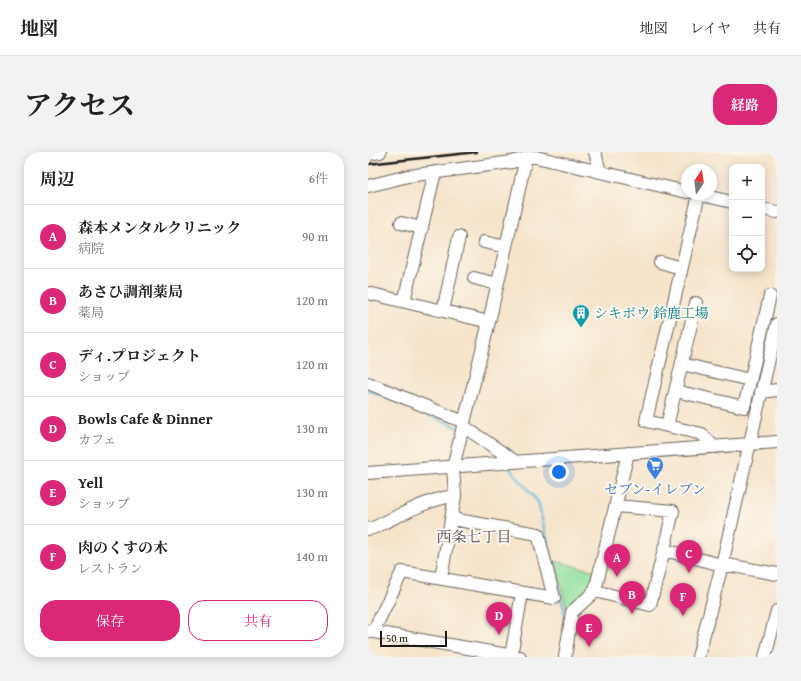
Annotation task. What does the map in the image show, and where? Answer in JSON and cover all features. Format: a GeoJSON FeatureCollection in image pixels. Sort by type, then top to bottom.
{"type":"FeatureCollection","features":[{"type":"Feature","properties":{"kind":"street"},"geometry":{"type":"LineString","coordinates":[[368,154],[380,152]]}},
{"type":"Feature","properties":{"kind":"street"},"geometry":{"type":"LineString","coordinates":[[595,152],[600,172]]}},
{"type":"Feature","properties":{"kind":"street"},"geometry":{"type":"LineString","coordinates":[[368,186],[408,176],[512,162],[536,157],[681,191]]}},
{"type":"Feature","properties":{"kind":"street"},"geometry":{"type":"LineString","coordinates":[[441,578],[455,496],[453,467],[498,284],[526,158]]}},
{"type":"Feature","properties":{"kind":"street"},"geometry":{"type":"LineString","coordinates":[[404,301],[434,172]]}},
{"type":"Feature","properties":{"kind":"street"},"geometry":{"type":"LineString","coordinates":[[717,198],[729,201]]}},
{"type":"Feature","properties":{"kind":"street"},"geometry":{"type":"LineString","coordinates":[[697,200],[646,421],[702,434],[714,446]]}},
{"type":"Feature","properties":{"kind":"street"},"geometry":{"type":"LineString","coordinates":[[765,210],[777,212]]}},
{"type":"Feature","properties":{"kind":"street"},"geometry":{"type":"LineString","coordinates":[[401,223],[422,228]]}},
{"type":"Feature","properties":{"kind":"street"},"geometry":{"type":"LineString","coordinates":[[443,311],[459,237]]}},
{"type":"Feature","properties":{"kind":"street"},"geometry":{"type":"LineString","coordinates":[[484,242],[506,248]]}},
{"type":"Feature","properties":{"kind":"street"},"geometry":{"type":"LineString","coordinates":[[660,262],[682,268]]}},
{"type":"Feature","properties":{"kind":"street"},"geometry":{"type":"LineString","coordinates":[[474,278],[498,284]]}},
{"type":"Feature","properties":{"kind":"street"},"geometry":{"type":"LineString","coordinates":[[368,293],[489,322]]}},
{"type":"Feature","properties":{"kind":"street"},"geometry":{"type":"LineString","coordinates":[[676,391],[744,407],[770,296]]}},
{"type":"Feature","properties":{"kind":"street"},"geometry":{"type":"LineString","coordinates":[[667,426],[696,303]]}},
{"type":"Feature","properties":{"kind":"street"},"geometry":{"type":"LineString","coordinates":[[698,657],[722,564],[777,324]]}},
{"type":"Feature","properties":{"kind":"street"},"geometry":{"type":"LineString","coordinates":[[682,364],[750,380]]}},
{"type":"Feature","properties":{"kind":"street"},"geometry":{"type":"LineString","coordinates":[[368,383],[463,427],[516,462]]}},
{"type":"Feature","properties":{"kind":"street"},"geometry":{"type":"LineString","coordinates":[[761,392],[777,390]]}},
{"type":"Feature","properties":{"kind":"street"},"geometry":{"type":"LineString","coordinates":[[650,402],[672,407]]}},
{"type":"Feature","properties":{"kind":"street"},"geometry":{"type":"LineString","coordinates":[[368,473],[777,442]]}},
{"type":"Feature","properties":{"kind":"street"},"geometry":{"type":"LineString","coordinates":[[565,657],[572,612],[595,591],[628,453]]}},
{"type":"Feature","properties":{"kind":"street"},"geometry":{"type":"LineString","coordinates":[[370,531],[431,502],[446,496],[455,496]]}},
{"type":"Feature","properties":{"kind":"street"},"geometry":{"type":"LineString","coordinates":[[595,591],[650,605],[673,511],[616,506]]}},
{"type":"Feature","properties":{"kind":"street"},"geometry":{"type":"LineString","coordinates":[[452,520],[538,534],[554,598],[402,572],[370,632],[515,656],[522,593]]}},
{"type":"Feature","properties":{"kind":"street"},"geometry":{"type":"LineString","coordinates":[[664,550],[722,564],[777,574]]}},
{"type":"Feature","properties":{"kind":"street"},"geometry":{"type":"LineString","coordinates":[[765,657],[776,616]]}},
{"type":"Feature","properties":{"kind":"green space"},"geometry":{"type":"Polygon","coordinates":[[[555,561],[595,571],[589,592],[570,611],[567,610],[555,561]]]}},
{"type":"Feature","properties":{"kind":"waterway"},"geometry":{"type":"LineString","coordinates":[[368,390],[453,425],[459,429]]}},
{"type":"Feature","properties":{"kind":"waterway"},"geometry":{"type":"LineString","coordinates":[[508,466],[538,502],[566,619]]}},
{"type":"Feature","properties":{"kind":"railway"},"geometry":{"type":"LineString","coordinates":[[368,164],[477,152]]}},
{"type":"Feature","properties":{"kind":"place","name":"シキボウ 鈴鹿工場"},"geometry":{"type":"Point","coordinates":[581,328]}},
{"type":"Feature","properties":{"kind":"place","name":"セブン-イレブン"},"geometry":{"type":"Point","coordinates":[655,480]}},
{"type":"Feature","properties":{"kind":"place","name":"ディ.プロジェクト"},"geometry":{"type":"Point","coordinates":[689,573]}},
{"type":"Feature","properties":{"kind":"place","name":"森本メンタルクリニック"},"geometry":{"type":"Point","coordinates":[617,577]}},
{"type":"Feature","properties":{"kind":"place","name":"あさひ調剤薬局"},"geometry":{"type":"Point","coordinates":[632,614]}},
{"type":"Feature","properties":{"kind":"place","name":"肉のくすの木"},"geometry":{"type":"Point","coordinates":[683,616]}},
{"type":"Feature","properties":{"kind":"place","name":"Bowls Cafe & Dinner"},"geometry":{"type":"Point","coordinates":[499,635]}},
{"type":"Feature","properties":{"kind":"place","name":"Yell"},"geometry":{"type":"Point","coordinates":[589,647]}},
{"type":"Feature","properties":{"kind":"district","name":"西条七丁目"},"geometry":{"type":"Point","coordinates":[474,537]}}]}
